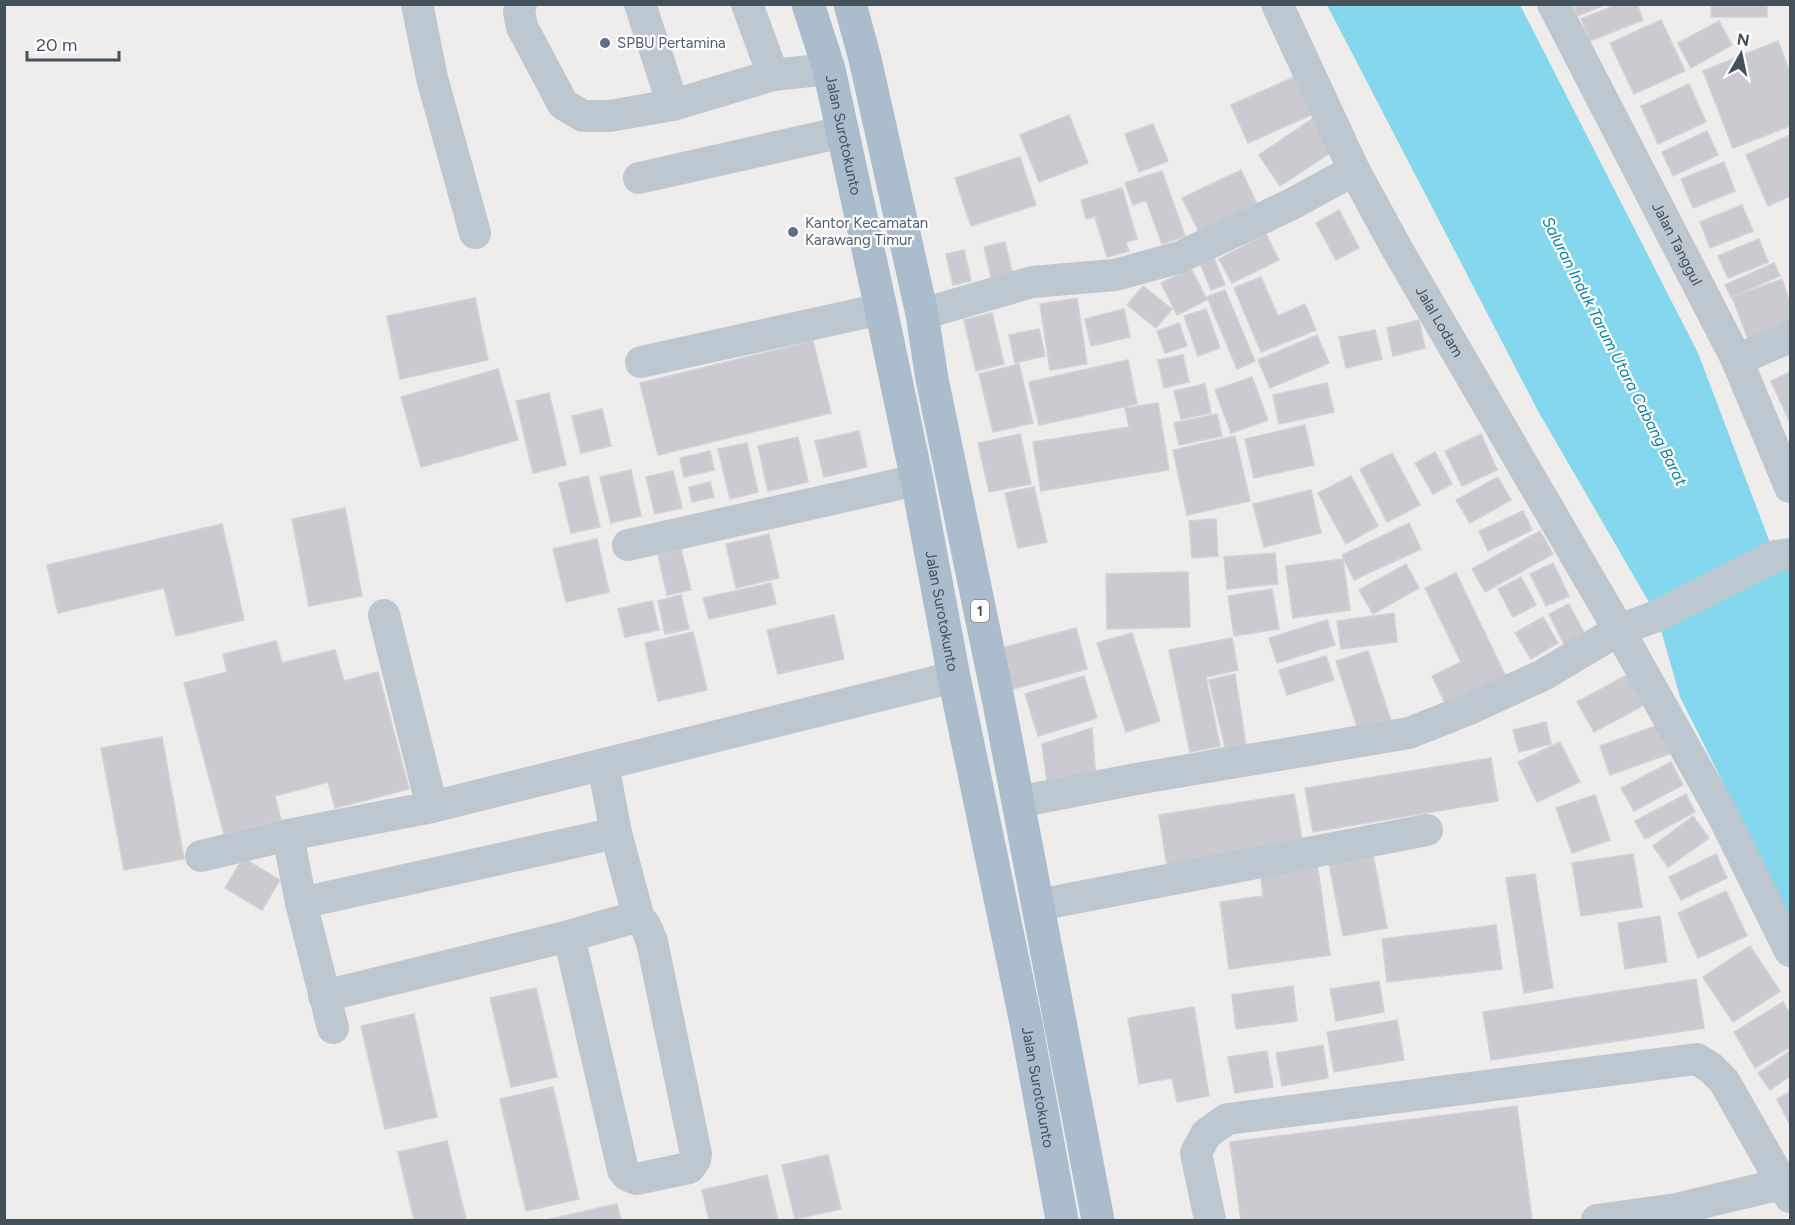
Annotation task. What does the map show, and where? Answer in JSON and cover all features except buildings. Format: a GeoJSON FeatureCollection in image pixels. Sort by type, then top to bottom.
{"type":"FeatureCollection","features":[{"type":"Feature","properties":{"kind":"main road","name":"Jalan Surotokunto"},"geometry":{"type":"LineString","coordinates":[[808,4],[829,69],[917,480],[954,677],[1026,1023],[1062,1221]]}},
{"type":"Feature","properties":{"kind":"main road","name":"1"},"geometry":{"type":"LineString","coordinates":[[850,4],[865,58],[922,314],[932,379],[999,703],[1098,1221]]}},
{"type":"Feature","properties":{"kind":"main road"},"geometry":{"type":"LineString","coordinates":[[897,387],[932,379]]}},
{"type":"Feature","properties":{"kind":"street"},"geometry":{"type":"LineString","coordinates":[[417,4],[432,78],[475,233]]}},
{"type":"Feature","properties":{"kind":"street"},"geometry":{"type":"LineString","coordinates":[[520,4],[522,27],[563,104],[584,116],[609,116],[673,105],[773,75],[829,69]]}},
{"type":"Feature","properties":{"kind":"street"},"geometry":{"type":"LineString","coordinates":[[640,4],[673,105]]}},
{"type":"Feature","properties":{"kind":"street"},"geometry":{"type":"LineString","coordinates":[[747,4],[773,75]]}},
{"type":"Feature","properties":{"kind":"street","name":"Jalal Lodam"},"geometry":{"type":"LineString","coordinates":[[1276,4],[1354,170],[1397,249],[1619,630],[1721,812],[1791,951]]}},
{"type":"Feature","properties":{"kind":"street","name":"Jalan Tanggul"},"geometry":{"type":"LineString","coordinates":[[1553,4],[1737,360],[1791,487]]}},
{"type":"Feature","properties":{"kind":"street"},"geometry":{"type":"LineString","coordinates":[[639,178],[843,132]]}},
{"type":"Feature","properties":{"kind":"street"},"geometry":{"type":"LineString","coordinates":[[922,314],[1032,282],[1115,275],[1180,257],[1292,204],[1354,170]]}},
{"type":"Feature","properties":{"kind":"street"},"geometry":{"type":"LineString","coordinates":[[640,362],[881,309]]}},
{"type":"Feature","properties":{"kind":"street"},"geometry":{"type":"LineString","coordinates":[[1737,360],[1791,337]]}},
{"type":"Feature","properties":{"kind":"street"},"geometry":{"type":"LineString","coordinates":[[628,544],[917,480]]}},
{"type":"Feature","properties":{"kind":"street"},"geometry":{"type":"LineString","coordinates":[[1018,802],[1136,779],[1409,733],[1467,710],[1543,675],[1619,630],[1657,616],[1783,555]]}},
{"type":"Feature","properties":{"kind":"street"},"geometry":{"type":"LineString","coordinates":[[384,615],[432,807]]}},
{"type":"Feature","properties":{"kind":"street"},"geometry":{"type":"LineString","coordinates":[[201,856],[288,835],[432,807],[954,677]]}},
{"type":"Feature","properties":{"kind":"street"},"geometry":{"type":"LineString","coordinates":[[603,764],[616,833],[639,919]]}},
{"type":"Feature","properties":{"kind":"street"},"geometry":{"type":"LineString","coordinates":[[1038,905],[1427,830]]}},
{"type":"Feature","properties":{"kind":"street"},"geometry":{"type":"LineString","coordinates":[[301,903],[616,833]]}},
{"type":"Feature","properties":{"kind":"street"},"geometry":{"type":"LineString","coordinates":[[288,835],[301,903],[333,1029]]}},
{"type":"Feature","properties":{"kind":"street"},"geometry":{"type":"LineString","coordinates":[[324,996],[569,936],[632,918],[639,919],[645,923],[652,942],[696,1154],[695,1160],[689,1167],[636,1179],[627,1175],[623,1170],[569,936]]}},
{"type":"Feature","properties":{"kind":"street"},"geometry":{"type":"LineString","coordinates":[[1210,1221],[1196,1153],[1206,1134],[1227,1119],[1698,1059],[1724,1081],[1786,1190],[1597,1221]]}},
{"type":"Feature","properties":{"kind":"water","name":"Saluran Induk Tarum Utara Cabang Barat"},"geometry":{"type":"Polygon","coordinates":[[[1327,5],[1520,5],[1698,353],[1775,556],[1790,570],[1790,916],[1680,697],[1657,616],[1538,411],[1327,5]]]}},
{"type":"Feature","properties":{"kind":"place","name":"SPBU Pertamina"},"geometry":{"type":"Point","coordinates":[605,43]}},
{"type":"Feature","properties":{"kind":"place","name":"Kantor Kecamatan Karawang Timur"},"geometry":{"type":"Point","coordinates":[793,232]}}]}
